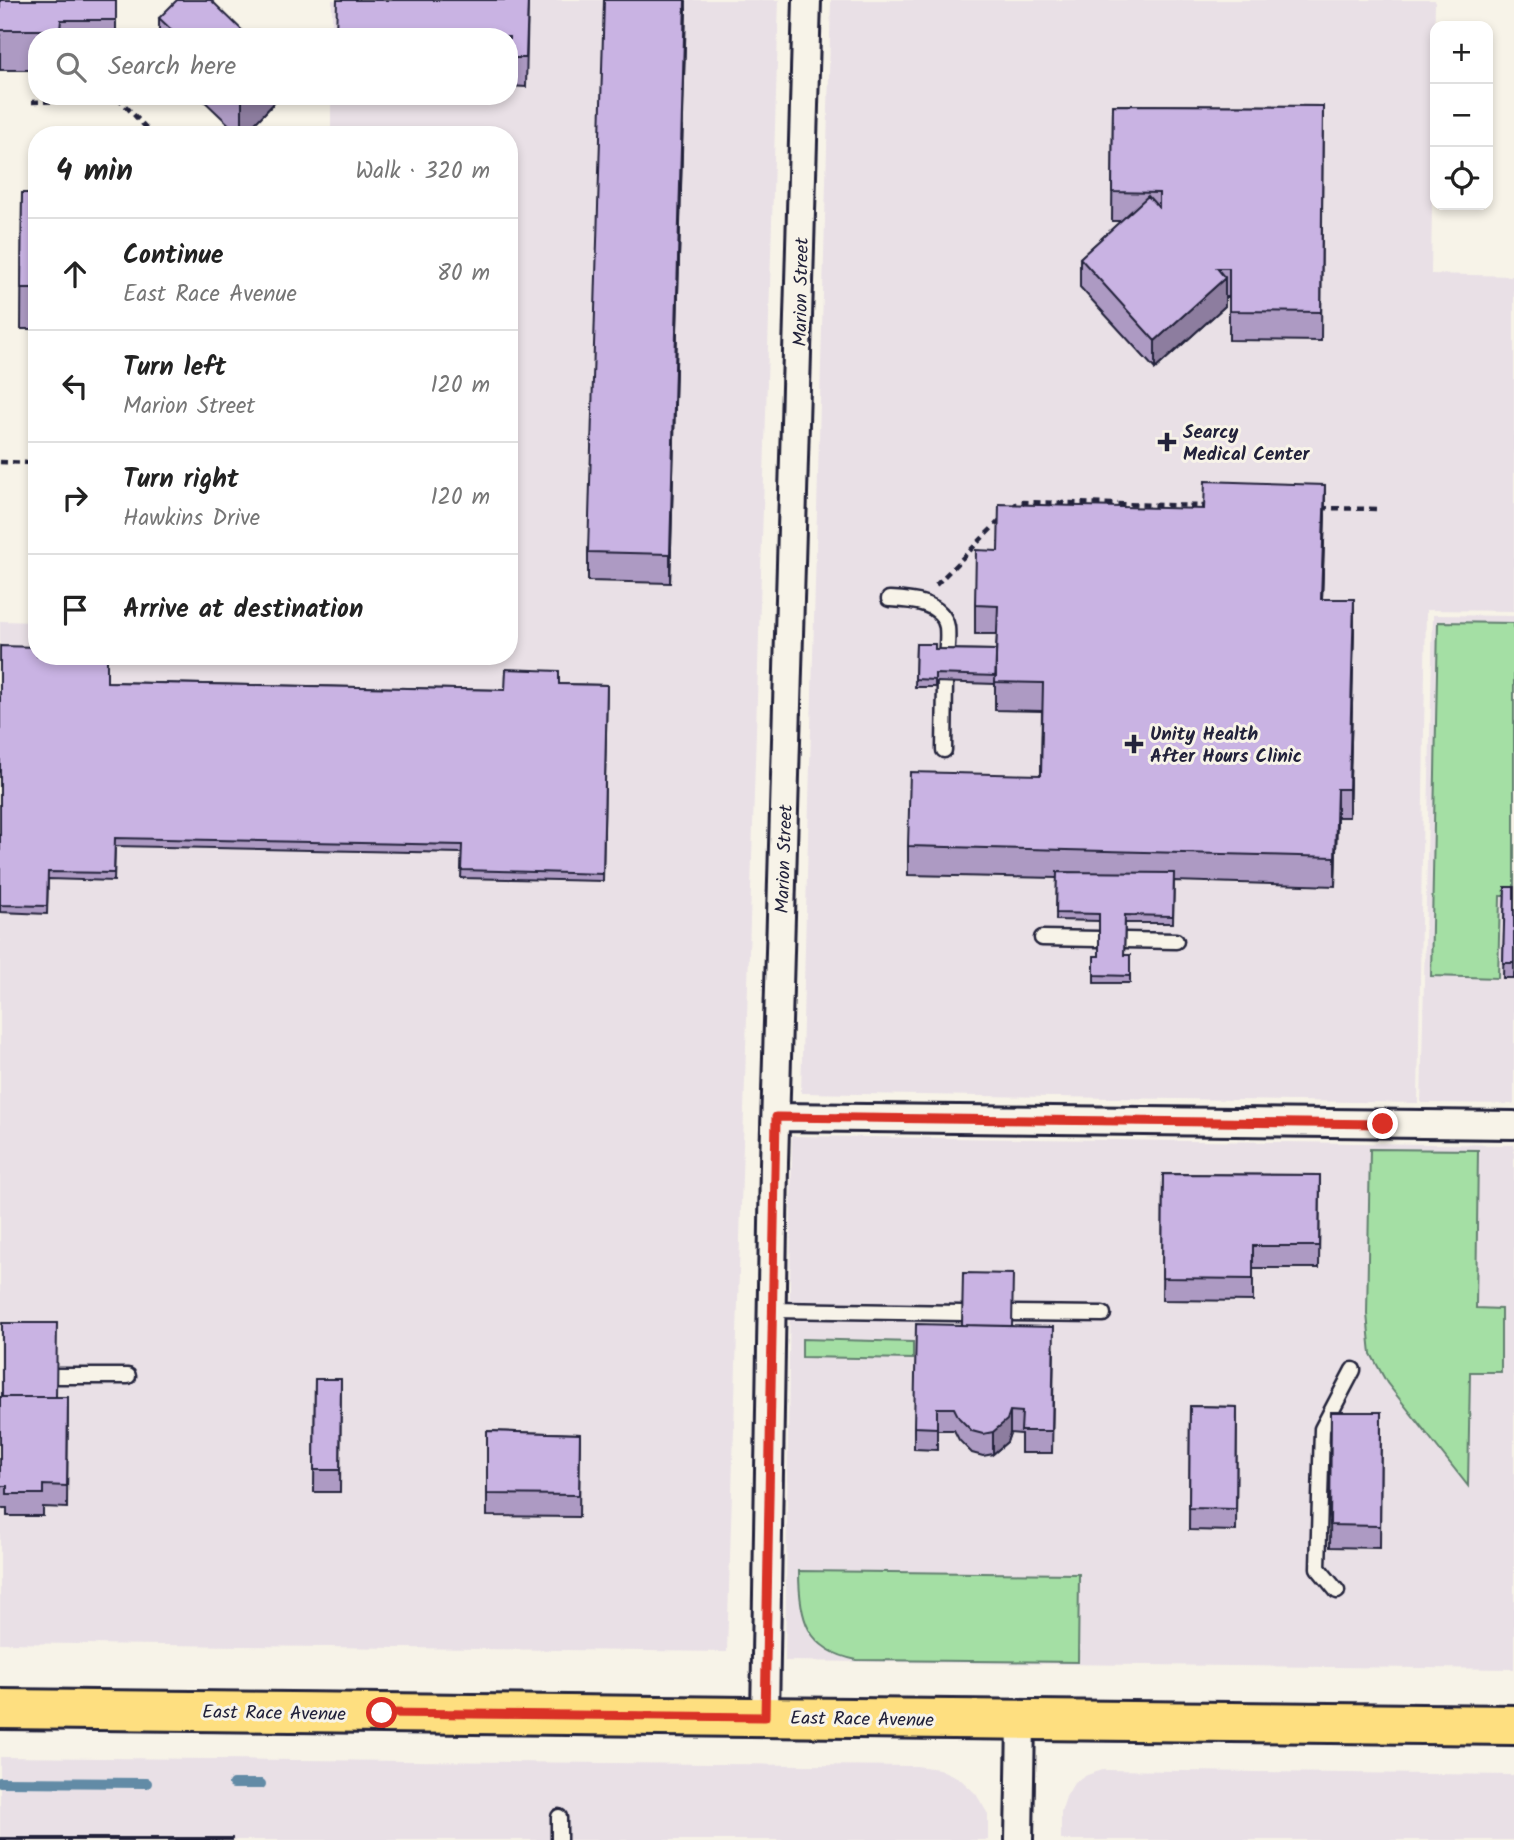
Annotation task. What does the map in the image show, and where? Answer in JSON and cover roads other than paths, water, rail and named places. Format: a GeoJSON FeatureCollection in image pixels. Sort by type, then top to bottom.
{"type":"FeatureCollection","features":[{"type":"Feature","properties":{"kind":"main road","name":"East Race Avenue"},"geometry":{"type":"LineString","coordinates":[[0,1709],[1514,1725]]}},
{"type":"Feature","properties":{"kind":"street","name":"Marion Street"},"geometry":{"type":"LineString","coordinates":[[765,1717],[776,1117],[807,0]]}},
{"type":"Feature","properties":{"kind":"street"},"geometry":{"type":"LineString","coordinates":[[776,1117],[1514,1125]]}},
{"type":"Feature","properties":{"kind":"street"},"geometry":{"type":"LineString","coordinates":[[1018,1840],[1021,1720]]}},
{"type":"Feature","properties":{"kind":"lane"},"geometry":{"type":"LineString","coordinates":[[889,599],[908,600],[936,609],[943,616],[947,627],[946,656]]}},
{"type":"Feature","properties":{"kind":"lane"},"geometry":{"type":"LineString","coordinates":[[944,750],[946,682]]}},
{"type":"Feature","properties":{"kind":"lane"},"geometry":{"type":"LineString","coordinates":[[1042,938],[1099,939]]}},
{"type":"Feature","properties":{"kind":"lane"},"geometry":{"type":"LineString","coordinates":[[1125,940],[1176,941]]}},
{"type":"Feature","properties":{"kind":"lane"},"geometry":{"type":"LineString","coordinates":[[772,1310],[962,1313]]}},
{"type":"Feature","properties":{"kind":"lane"},"geometry":{"type":"LineString","coordinates":[[1012,1313],[1103,1314]]}},
{"type":"Feature","properties":{"kind":"lane"},"geometry":{"type":"LineString","coordinates":[[1337,1591],[1318,1568],[1322,1429],[1353,1370]]}},
{"type":"Feature","properties":{"kind":"lane"},"geometry":{"type":"LineString","coordinates":[[56,1376],[128,1376]]}},
{"type":"Feature","properties":{"kind":"lane"},"geometry":{"type":"LineString","coordinates":[[558,1840],[559,1817]]}},
{"type":"Feature","properties":{"kind":"waterway"},"geometry":{"type":"LineString","coordinates":[[0,1782],[147,1783]]}},
{"type":"Feature","properties":{"kind":"waterway"},"geometry":{"type":"LineString","coordinates":[[233,1784],[261,1784]]}},
{"type":"Feature","properties":{"kind":"place","name":"Searcy Medical Center"},"geometry":{"type":"Point","coordinates":[1167,442]}},
{"type":"Feature","properties":{"kind":"place","name":"Unity Health After Hours Clinic"},"geometry":{"type":"Point","coordinates":[1134,744]}}]}
